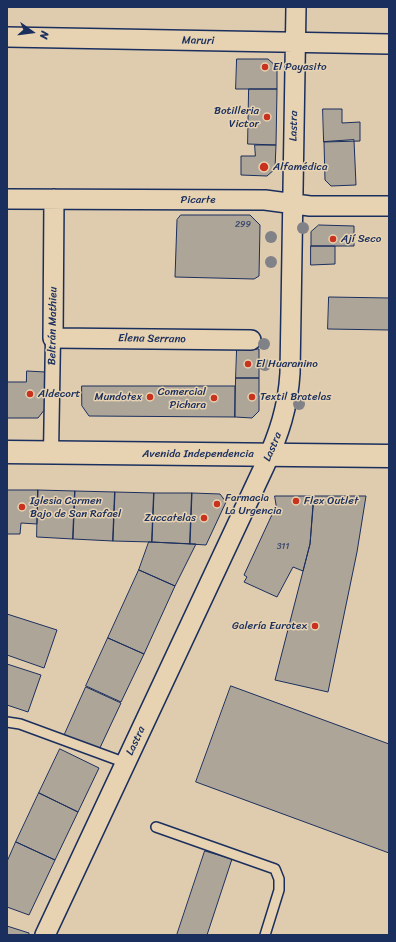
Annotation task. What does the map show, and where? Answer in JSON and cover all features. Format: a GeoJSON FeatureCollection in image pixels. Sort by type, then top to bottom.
{"type":"FeatureCollection","features":[{"type":"Feature","properties":{"kind":"main road","name":"Avenida Independencia"},"geometry":{"type":"LineString","coordinates":[[7,452],[389,456]]}},
{"type":"Feature","properties":{"kind":"street","name":"Lastra"},"geometry":{"type":"LineString","coordinates":[[45,935],[270,455],[283,421],[290,386],[296,7]]}},
{"type":"Feature","properties":{"kind":"street","name":"Maruri"},"geometry":{"type":"LineString","coordinates":[[7,37],[389,44]]}},
{"type":"Feature","properties":{"kind":"street","name":"Picarte"},"geometry":{"type":"LineString","coordinates":[[7,199],[265,200],[310,206],[389,206]]}},
{"type":"Feature","properties":{"kind":"street","name":"Beltrán Mathieu"},"geometry":{"type":"LineString","coordinates":[[52,453],[54,199]]}},
{"type":"Feature","properties":{"kind":"street","name":"Elena Serrano"},"geometry":{"type":"LineString","coordinates":[[53,338],[251,340]]}},
{"type":"Feature","properties":{"kind":"lane"},"geometry":{"type":"LineString","coordinates":[[7,722],[20,724],[126,763]]}},
{"type":"Feature","properties":{"kind":"lane"},"geometry":{"type":"LineString","coordinates":[[156,827],[275,869],[279,879],[279,890],[265,935]]}},
{"type":"Feature","properties":{"kind":"building"},"geometry":{"type":"Polygon","coordinates":[[[237,59],[268,59],[277,67],[277,89],[236,89],[237,59]]]}},
{"type":"Feature","properties":{"kind":"building"},"geometry":{"type":"Polygon","coordinates":[[[249,89],[277,89],[276,145],[248,144],[249,89]]]}},
{"type":"Feature","properties":{"kind":"building"},"geometry":{"type":"Polygon","coordinates":[[[323,109],[342,109],[342,123],[360,122],[360,141],[324,142],[323,109]]]}},
{"type":"Feature","properties":{"kind":"building"},"geometry":{"type":"Polygon","coordinates":[[[354,140],[356,185],[331,186],[325,180],[324,142],[354,140]]]}},
{"type":"Feature","properties":{"kind":"building"},"geometry":{"type":"Polygon","coordinates":[[[255,145],[276,145],[275,169],[267,176],[241,175],[241,156],[255,156],[255,145]]]}},
{"type":"Feature","properties":{"kind":"building"},"geometry":{"type":"Polygon","coordinates":[[[181,215],[250,215],[260,225],[259,276],[254,279],[175,277],[177,220],[181,215]]]}},
{"type":"Feature","properties":{"kind":"building","name":"Ají Seco"},"geometry":{"type":"Polygon","coordinates":[[[319,225],[354,226],[354,246],[311,246],[311,232],[319,225]]]}},
{"type":"Feature","properties":{"kind":"building"},"geometry":{"type":"Polygon","coordinates":[[[311,246],[335,246],[335,264],[311,265],[311,246]]]}},
{"type":"Feature","properties":{"kind":"building"},"geometry":{"type":"Polygon","coordinates":[[[329,297],[389,298],[389,330],[328,329],[329,297]]]}},
{"type":"Feature","properties":{"kind":"building","name":"El Huaranino"},"geometry":{"type":"Polygon","coordinates":[[[237,349],[259,349],[259,378],[236,378],[237,349]]]}},
{"type":"Feature","properties":{"kind":"building"},"geometry":{"type":"Polygon","coordinates":[[[27,371],[45,372],[45,409],[38,418],[7,418],[7,382],[26,382],[27,371]]]}},
{"type":"Feature","properties":{"kind":"building"},"geometry":{"type":"Polygon","coordinates":[[[236,378],[259,378],[259,411],[252,418],[235,417],[236,378]]]}},
{"type":"Feature","properties":{"kind":"building"},"geometry":{"type":"Polygon","coordinates":[[[82,386],[235,386],[235,417],[89,416],[82,406],[82,386]]]}},
{"type":"Feature","properties":{"kind":"building","name":"Iglesia Carmen Bajo de San Rafael"},"geometry":{"type":"Polygon","coordinates":[[[7,490],[38,490],[37,524],[21,523],[20,534],[7,534],[7,490]]]}},
{"type":"Feature","properties":{"kind":"building"},"geometry":{"type":"Polygon","coordinates":[[[38,490],[75,491],[73,539],[37,537],[38,490]]]}},
{"type":"Feature","properties":{"kind":"building"},"geometry":{"type":"Polygon","coordinates":[[[75,491],[115,492],[113,541],[73,539],[75,491]]]}},
{"type":"Feature","properties":{"kind":"building"},"geometry":{"type":"Polygon","coordinates":[[[115,492],[154,493],[152,542],[113,541],[115,492]]]}},
{"type":"Feature","properties":{"kind":"building"},"geometry":{"type":"Polygon","coordinates":[[[154,493],[192,493],[190,544],[152,542],[154,493]]]}},
{"type":"Feature","properties":{"kind":"building"},"geometry":{"type":"Polygon","coordinates":[[[192,493],[220,494],[226,502],[206,545],[190,544],[192,493]]]}},
{"type":"Feature","properties":{"kind":"building"},"geometry":{"type":"Polygon","coordinates":[[[275,496],[314,496],[310,544],[303,571],[293,567],[277,597],[244,582],[247,577],[244,575],[276,506],[275,496]]]}},
{"type":"Feature","properties":{"kind":"building","name":"Galería Eurotex"},"geometry":{"type":"Polygon","coordinates":[[[314,496],[366,496],[357,552],[328,692],[275,680],[310,544],[314,496]]]}},
{"type":"Feature","properties":{"kind":"building"},"geometry":{"type":"Polygon","coordinates":[[[149,542],[196,544],[175,586],[139,570],[149,542]]]}},
{"type":"Feature","properties":{"kind":"building"},"geometry":{"type":"Polygon","coordinates":[[[139,570],[175,586],[144,654],[108,638],[139,570]]]}},
{"type":"Feature","properties":{"kind":"building"},"geometry":{"type":"Polygon","coordinates":[[[7,614],[57,630],[44,668],[7,655],[7,614]]]}},
{"type":"Feature","properties":{"kind":"building"},"geometry":{"type":"Polygon","coordinates":[[[108,638],[144,654],[121,702],[86,686],[108,638]]]}},
{"type":"Feature","properties":{"kind":"building"},"geometry":{"type":"Polygon","coordinates":[[[7,664],[41,675],[28,712],[7,705],[7,664]]]}},
{"type":"Feature","properties":{"kind":"building"},"geometry":{"type":"Polygon","coordinates":[[[231,686],[389,744],[389,853],[196,782],[231,686]]]}},
{"type":"Feature","properties":{"kind":"building"},"geometry":{"type":"Polygon","coordinates":[[[86,687],[121,703],[98,752],[64,736],[86,687]]]}},
{"type":"Feature","properties":{"kind":"building"},"geometry":{"type":"Polygon","coordinates":[[[60,749],[99,768],[78,812],[39,793],[60,749]]]}},
{"type":"Feature","properties":{"kind":"building"},"geometry":{"type":"Polygon","coordinates":[[[39,793],[78,812],[55,860],[16,842],[39,793]]]}},
{"type":"Feature","properties":{"kind":"building"},"geometry":{"type":"Polygon","coordinates":[[[16,842],[55,860],[29,915],[7,907],[7,862],[16,842]]]}},
{"type":"Feature","properties":{"kind":"building"},"geometry":{"type":"Polygon","coordinates":[[[205,851],[232,859],[207,935],[177,935],[205,851]]]}},
{"type":"Feature","properties":{"kind":"building"},"geometry":{"type":"Polygon","coordinates":[[[7,926],[29,933],[29,935],[7,935],[7,926]]]}},
{"type":"Feature","properties":{"kind":"place","name":"El Payasito"},"geometry":{"type":"Point","coordinates":[265,67]}},
{"type":"Feature","properties":{"kind":"place","name":"Botilleria Victor"},"geometry":{"type":"Point","coordinates":[267,117]}},
{"type":"Feature","properties":{"kind":"place","name":"Alfamédica"},"geometry":{"type":"Point","coordinates":[264,167]}},
{"type":"Feature","properties":{"kind":"place","name":"Ají Seco"},"geometry":{"type":"Point","coordinates":[333,239]}},
{"type":"Feature","properties":{"kind":"place","name":"El Huaranino"},"geometry":{"type":"Point","coordinates":[248,364]}},
{"type":"Feature","properties":{"kind":"place","name":"Aldecort"},"geometry":{"type":"Point","coordinates":[30,394]}},
{"type":"Feature","properties":{"kind":"place","name":"Mundotex"},"geometry":{"type":"Point","coordinates":[150,397]}},
{"type":"Feature","properties":{"kind":"place","name":"Textil Bratelas"},"geometry":{"type":"Point","coordinates":[252,397]}},
{"type":"Feature","properties":{"kind":"place","name":"Comercial Pichara"},"geometry":{"type":"Point","coordinates":[214,398]}},
{"type":"Feature","properties":{"kind":"place","name":"Flex Outlet"},"geometry":{"type":"Point","coordinates":[296,501]}},
{"type":"Feature","properties":{"kind":"place","name":"Farmacia La Urgencia"},"geometry":{"type":"Point","coordinates":[217,504]}},
{"type":"Feature","properties":{"kind":"place","name":"Iglesia Carmen Bajo de San Rafael"},"geometry":{"type":"Point","coordinates":[22,507]}},
{"type":"Feature","properties":{"kind":"place","name":"Zuccatelas"},"geometry":{"type":"Point","coordinates":[204,518]}},
{"type":"Feature","properties":{"kind":"place","name":"Galería Eurotex"},"geometry":{"type":"Point","coordinates":[315,626]}}]}
